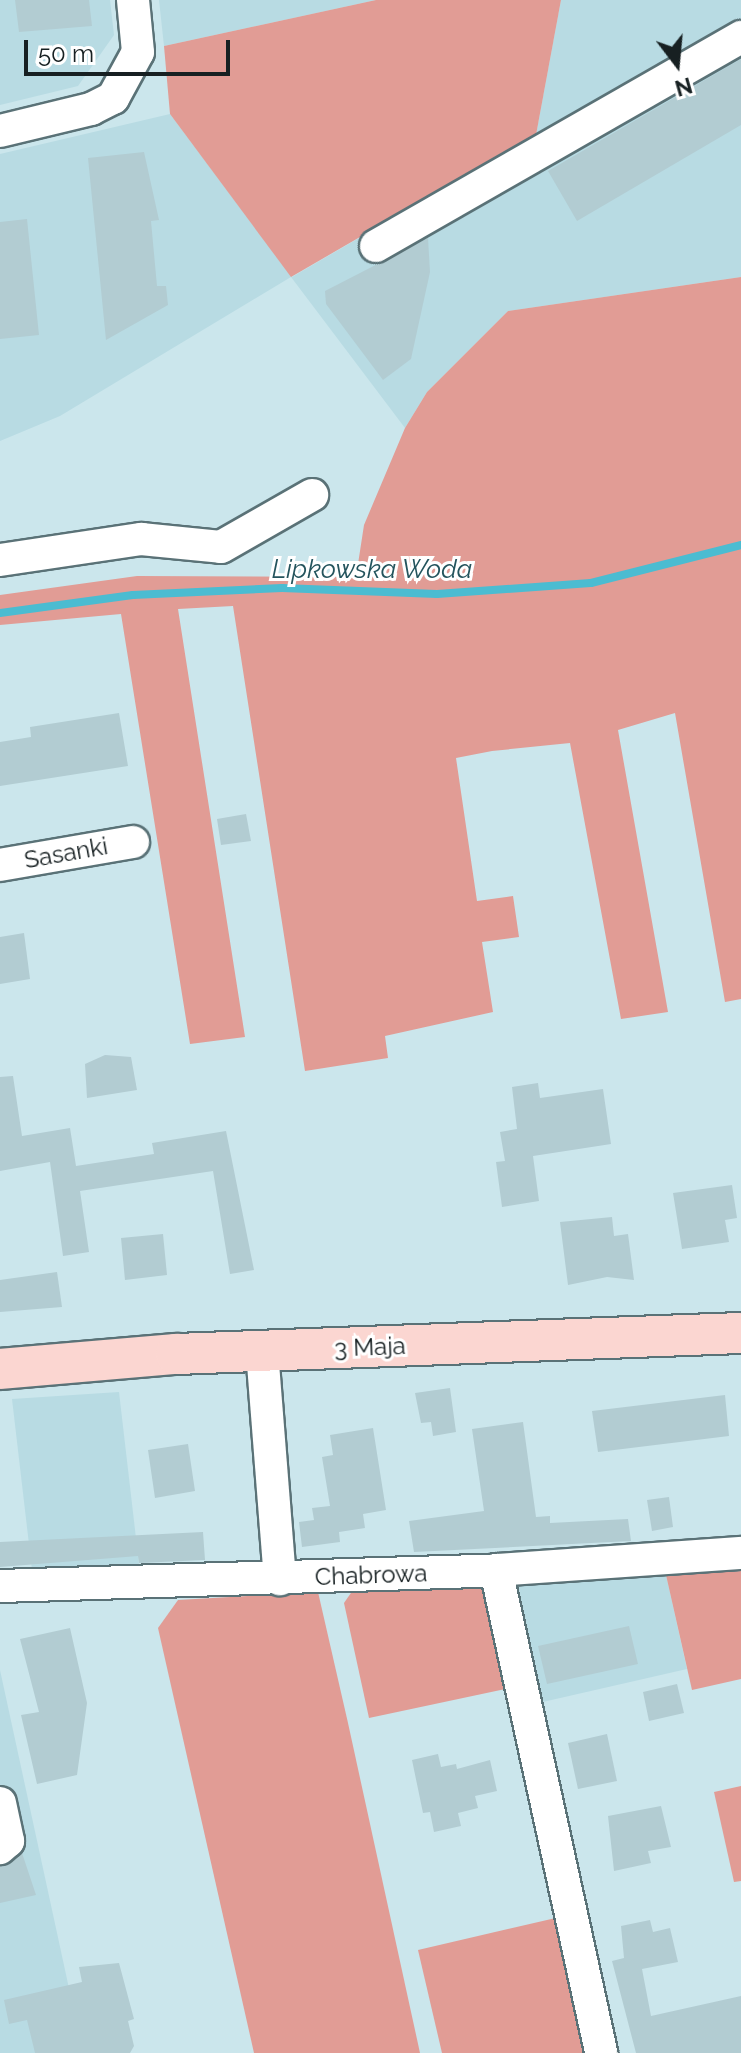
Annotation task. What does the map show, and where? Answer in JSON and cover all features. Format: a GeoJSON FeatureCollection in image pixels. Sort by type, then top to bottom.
{"type":"FeatureCollection","features":[{"type":"Feature","properties":{"kind":"main road","name":"3 Maja"},"geometry":{"type":"LineString","coordinates":[[0,1369],[262,1351],[741,1333]]}},
{"type":"Feature","properties":{"kind":"street"},"geometry":{"type":"LineString","coordinates":[[0,131],[91,109],[113,98],[132,72],[138,52],[133,0]]}},
{"type":"Feature","properties":{"kind":"street"},"geometry":{"type":"LineString","coordinates":[[376,246],[741,37]]}},
{"type":"Feature","properties":{"kind":"street"},"geometry":{"type":"LineString","coordinates":[[0,560],[141,539],[221,547],[312,495]]}},
{"type":"Feature","properties":{"kind":"street","name":"Sasanki"},"geometry":{"type":"LineString","coordinates":[[0,865],[133,842]]}},
{"type":"Feature","properties":{"kind":"street"},"geometry":{"type":"LineString","coordinates":[[262,1351],[280,1579]]}},
{"type":"Feature","properties":{"kind":"street","name":"Chabrowa"},"geometry":{"type":"LineString","coordinates":[[0,1586],[496,1570],[741,1553]]}},
{"type":"Feature","properties":{"kind":"street"},"geometry":{"type":"LineString","coordinates":[[496,1570],[601,2053]]}},
{"type":"Feature","properties":{"kind":"street"},"geometry":{"type":"LineString","coordinates":[[0,1803],[8,1841],[0,1848]]}},
{"type":"Feature","properties":{"kind":"shaded area"},"geometry":{"type":"Polygon","coordinates":[[[0,0],[110,0],[114,35],[78,86],[0,105],[0,0]]]}},
{"type":"Feature","properties":{"kind":"shaded area"},"geometry":{"type":"Polygon","coordinates":[[[159,0],[376,0],[164,46],[159,0]]]}},
{"type":"Feature","properties":{"kind":"shaded area"},"geometry":{"type":"Polygon","coordinates":[[[376,0],[561,0],[536,135],[291,277],[170,114],[164,46],[376,0]]]}},
{"type":"Feature","properties":{"kind":"shaded area"},"geometry":{"type":"Polygon","coordinates":[[[561,0],[741,0],[741,277],[508,311],[427,392],[405,428],[291,277],[60,416],[0,441],[0,154],[170,114],[292,277],[536,135],[561,0]]]}},
{"type":"Feature","properties":{"kind":"shaded area"},"geometry":{"type":"Polygon","coordinates":[[[741,277],[741,999],[725,1002],[675,713],[618,730],[668,1012],[621,1019],[570,743],[492,751],[456,758],[477,901],[513,896],[519,937],[482,942],[493,1012],[385,1036],[388,1058],[305,1071],[233,606],[178,609],[245,1037],[190,1044],[121,614],[0,625],[0,595],[137,576],[356,577],[364,525],[405,428],[427,392],[508,311],[741,277]]]}},
{"type":"Feature","properties":{"kind":"shaded area"},"geometry":{"type":"Polygon","coordinates":[[[119,1392],[139,1564],[32,1570],[12,1399],[119,1392]]]}},
{"type":"Feature","properties":{"kind":"shaded area"},"geometry":{"type":"Polygon","coordinates":[[[741,1571],[741,1679],[692,1690],[666,1575],[741,1571]]]}},
{"type":"Feature","properties":{"kind":"shaded area"},"geometry":{"type":"Polygon","coordinates":[[[666,1575],[687,1669],[534,1704],[511,1596],[521,1582],[666,1575]]]}},
{"type":"Feature","properties":{"kind":"shaded area"},"geometry":{"type":"Polygon","coordinates":[[[488,1583],[510,1688],[369,1718],[344,1603],[353,1590],[488,1583]]]}},
{"type":"Feature","properties":{"kind":"shaded area"},"geometry":{"type":"Polygon","coordinates":[[[318,1592],[420,2053],[254,2053],[158,1628],[178,1600],[318,1592]]]}},
{"type":"Feature","properties":{"kind":"shaded area"},"geometry":{"type":"Polygon","coordinates":[[[0,1670],[49,1896],[83,2053],[0,2053],[0,1670]]]}},
{"type":"Feature","properties":{"kind":"shaded area"},"geometry":{"type":"Polygon","coordinates":[[[741,1786],[741,1881],[734,1882],[714,1792],[741,1786]]]}},
{"type":"Feature","properties":{"kind":"shaded area"},"geometry":{"type":"Polygon","coordinates":[[[560,1917],[590,2053],[442,2053],[418,1950],[560,1917]]]}},
{"type":"Feature","properties":{"kind":"building"},"geometry":{"type":"Polygon","coordinates":[[[15,0],[89,0],[92,26],[19,32],[15,0]]]}},
{"type":"Feature","properties":{"kind":"building"},"geometry":{"type":"Polygon","coordinates":[[[741,59],[741,125],[577,221],[548,171],[741,59]]]}},
{"type":"Feature","properties":{"kind":"building"},"geometry":{"type":"Polygon","coordinates":[[[144,152],[159,220],[151,221],[157,286],[166,286],[168,305],[106,340],[88,158],[144,152]]]}},
{"type":"Feature","properties":{"kind":"building"},"geometry":{"type":"Polygon","coordinates":[[[27,219],[39,335],[0,339],[0,222],[27,219]]]}},
{"type":"Feature","properties":{"kind":"building"},"geometry":{"type":"Polygon","coordinates":[[[428,238],[430,272],[411,359],[383,380],[326,304],[325,291],[428,238]]]}},
{"type":"Feature","properties":{"kind":"building"},"geometry":{"type":"Polygon","coordinates":[[[119,713],[128,766],[0,786],[0,742],[31,737],[30,727],[119,713]]]}},
{"type":"Feature","properties":{"kind":"building"},"geometry":{"type":"Polygon","coordinates":[[[246,814],[251,841],[221,845],[217,819],[246,814]]]}},
{"type":"Feature","properties":{"kind":"building"},"geometry":{"type":"Polygon","coordinates":[[[24,933],[30,979],[0,984],[0,937],[24,933]]]}},
{"type":"Feature","properties":{"kind":"building"},"geometry":{"type":"Polygon","coordinates":[[[105,1055],[131,1057],[137,1090],[87,1098],[85,1064],[105,1055]]]}},
{"type":"Feature","properties":{"kind":"building"},"geometry":{"type":"Polygon","coordinates":[[[13,1076],[22,1136],[70,1128],[76,1166],[154,1154],[152,1143],[226,1131],[254,1270],[230,1274],[213,1171],[80,1191],[89,1252],[63,1256],[50,1162],[0,1171],[0,1077],[13,1076]]]}},
{"type":"Feature","properties":{"kind":"building"},"geometry":{"type":"Polygon","coordinates":[[[538,1083],[540,1098],[603,1089],[611,1144],[533,1156],[539,1201],[502,1207],[496,1162],[505,1161],[500,1132],[517,1129],[512,1087],[538,1083]]]}},
{"type":"Feature","properties":{"kind":"building"},"geometry":{"type":"Polygon","coordinates":[[[732,1185],[737,1218],[725,1220],[729,1242],[682,1249],[673,1193],[732,1185]]]}},
{"type":"Feature","properties":{"kind":"building"},"geometry":{"type":"Polygon","coordinates":[[[612,1217],[614,1236],[628,1234],[634,1280],[607,1277],[568,1285],[560,1222],[612,1217]]]}},
{"type":"Feature","properties":{"kind":"building"},"geometry":{"type":"Polygon","coordinates":[[[163,1234],[167,1275],[125,1280],[121,1238],[163,1234]]]}},
{"type":"Feature","properties":{"kind":"building"},"geometry":{"type":"Polygon","coordinates":[[[57,1272],[62,1307],[0,1312],[0,1280],[57,1272]]]}},
{"type":"Feature","properties":{"kind":"building"},"geometry":{"type":"Polygon","coordinates":[[[450,1388],[456,1432],[433,1436],[431,1422],[421,1423],[415,1393],[450,1388]]]}},
{"type":"Feature","properties":{"kind":"building"},"geometry":{"type":"Polygon","coordinates":[[[725,1395],[729,1436],[598,1452],[592,1411],[725,1395]]]}},
{"type":"Feature","properties":{"kind":"building"},"geometry":{"type":"Polygon","coordinates":[[[523,1422],[536,1517],[550,1516],[550,1523],[628,1519],[631,1541],[414,1552],[409,1521],[484,1511],[472,1429],[523,1422]]]}},
{"type":"Feature","properties":{"kind":"building"},"geometry":{"type":"Polygon","coordinates":[[[373,1428],[386,1510],[363,1514],[365,1528],[339,1532],[340,1542],[302,1547],[299,1522],[314,1520],[312,1508],[330,1506],[322,1457],[333,1455],[330,1435],[373,1428]]]}},
{"type":"Feature","properties":{"kind":"building"},"geometry":{"type":"Polygon","coordinates":[[[188,1444],[195,1491],[155,1498],[148,1450],[188,1444]]]}},
{"type":"Feature","properties":{"kind":"building"},"geometry":{"type":"Polygon","coordinates":[[[669,1497],[673,1527],[652,1531],[647,1500],[669,1497]]]}},
{"type":"Feature","properties":{"kind":"building"},"geometry":{"type":"Polygon","coordinates":[[[203,1532],[205,1560],[139,1563],[138,1556],[0,1567],[0,1542],[203,1532]]]}},
{"type":"Feature","properties":{"kind":"building"},"geometry":{"type":"Polygon","coordinates":[[[629,1626],[638,1664],[547,1684],[538,1646],[629,1626]]]}},
{"type":"Feature","properties":{"kind":"building"},"geometry":{"type":"Polygon","coordinates":[[[70,1628],[87,1703],[77,1775],[37,1784],[21,1715],[39,1712],[20,1639],[70,1628]]]}},
{"type":"Feature","properties":{"kind":"building"},"geometry":{"type":"Polygon","coordinates":[[[677,1684],[684,1713],[649,1721],[643,1692],[677,1684]]]}},
{"type":"Feature","properties":{"kind":"building"},"geometry":{"type":"Polygon","coordinates":[[[607,1734],[617,1781],[578,1789],[568,1743],[607,1734]]]}},
{"type":"Feature","properties":{"kind":"building"},"geometry":{"type":"Polygon","coordinates":[[[438,1754],[441,1767],[456,1764],[457,1769],[490,1760],[497,1791],[475,1796],[478,1808],[458,1813],[461,1826],[434,1832],[430,1812],[423,1813],[412,1760],[438,1754]]]}},
{"type":"Feature","properties":{"kind":"building"},"geometry":{"type":"Polygon","coordinates":[[[661,1806],[671,1847],[648,1851],[651,1863],[614,1871],[608,1816],[661,1806]]]}},
{"type":"Feature","properties":{"kind":"building"},"geometry":{"type":"Polygon","coordinates":[[[22,1853],[36,1895],[0,1903],[0,1866],[22,1853]]]}},
{"type":"Feature","properties":{"kind":"building"},"geometry":{"type":"Polygon","coordinates":[[[650,1920],[653,1932],[670,1928],[678,1962],[642,1969],[651,2016],[741,1996],[741,2053],[636,2053],[612,1961],[624,1958],[621,1926],[650,1920]]]}},
{"type":"Feature","properties":{"kind":"building"},"geometry":{"type":"Polygon","coordinates":[[[119,1963],[134,2019],[128,2021],[134,2046],[130,2053],[35,2053],[27,2020],[9,2024],[4,2000],[82,1982],[79,1967],[119,1963]]]}},
{"type":"Feature","properties":{"kind":"waterway","name":"Lipkowska Woda"},"geometry":{"type":"LineString","coordinates":[[0,613],[133,595],[282,588],[437,594],[591,583],[741,545]]}}]}
